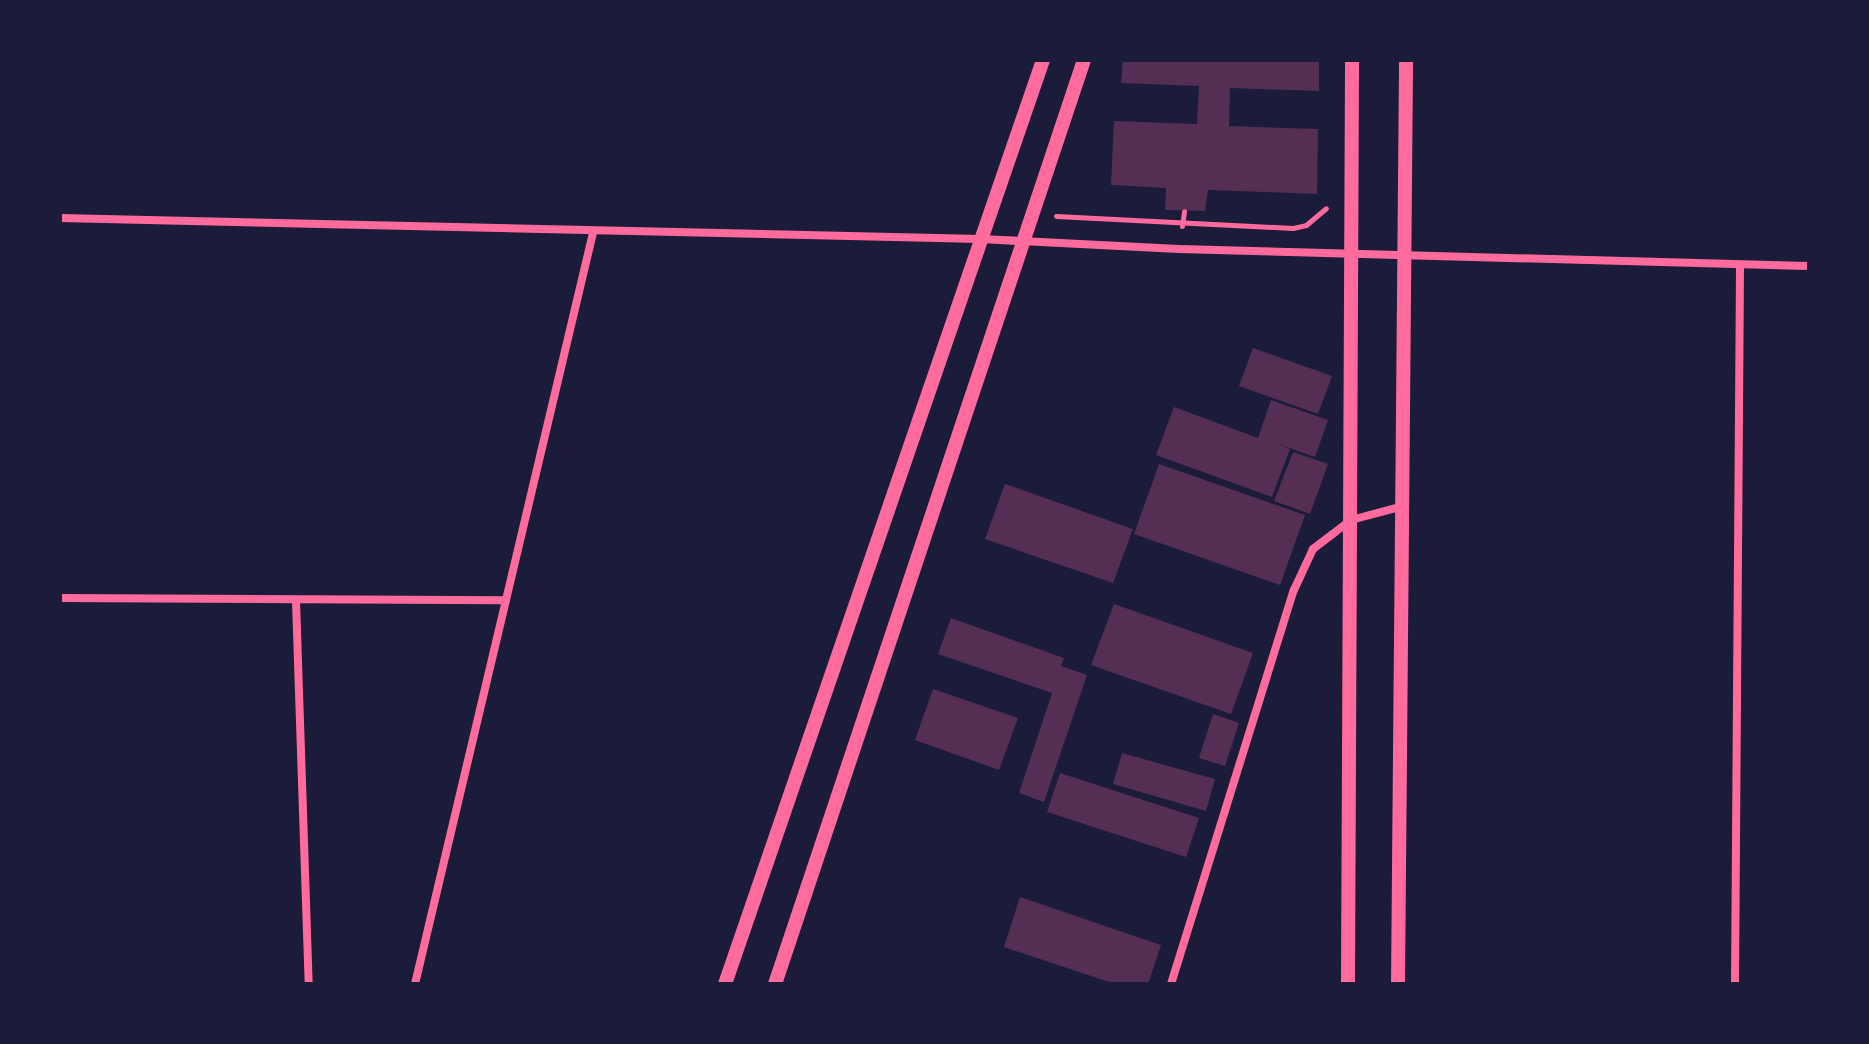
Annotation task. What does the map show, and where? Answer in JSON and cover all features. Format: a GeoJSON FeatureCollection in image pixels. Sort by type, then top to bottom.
{"type":"FeatureCollection","features":[{"type":"Feature","properties":{"kind":"street"},"geometry":{"type":"LineString","coordinates":[[725,984],[1043,60]]}},
{"type":"Feature","properties":{"kind":"street"},"geometry":{"type":"LineString","coordinates":[[775,984],[1084,60]]}},
{"type":"Feature","properties":{"kind":"street"},"geometry":{"type":"LineString","coordinates":[[1348,984],[1352,60]]}},
{"type":"Feature","properties":{"kind":"street"},"geometry":{"type":"LineString","coordinates":[[1398,984],[1400,507],[1407,254],[1406,60]]}},
{"type":"Feature","properties":{"kind":"street"},"geometry":{"type":"LineString","coordinates":[[60,218],[593,233],[981,239],[1022,244],[1809,266]]}},
{"type":"Feature","properties":{"kind":"street"},"geometry":{"type":"LineString","coordinates":[[415,984],[593,233]]}},
{"type":"Feature","properties":{"kind":"street"},"geometry":{"type":"LineString","coordinates":[[1735,984],[1740,266]]}},
{"type":"Feature","properties":{"kind":"street"},"geometry":{"type":"LineString","coordinates":[[1171,984],[1294,590],[1313,549],[1351,520],[1400,507]]}},
{"type":"Feature","properties":{"kind":"street"},"geometry":{"type":"LineString","coordinates":[[60,598],[506,600]]}},
{"type":"Feature","properties":{"kind":"street"},"geometry":{"type":"LineString","coordinates":[[296,601],[309,984]]}},
{"type":"Feature","properties":{"kind":"path"},"geometry":{"type":"LineString","coordinates":[[1049,211],[1057,216],[1293,228],[1317,218]]}},
{"type":"Feature","properties":{"kind":"building"},"geometry":{"type":"Polygon","coordinates":[[[1123,60],[1319,60],[1319,91],[1230,88],[1229,126],[1318,129],[1317,194],[1208,190],[1205,211],[1165,210],[1166,188],[1111,185],[1114,121],[1197,124],[1199,86],[1121,83],[1123,60]]]}},
{"type":"Feature","properties":{"kind":"building"},"geometry":{"type":"Polygon","coordinates":[[[1253,348],[1332,376],[1318,414],[1239,386],[1253,348]]]}},
{"type":"Feature","properties":{"kind":"building"},"geometry":{"type":"Polygon","coordinates":[[[1271,400],[1328,420],[1315,457],[1275,443],[1290,449],[1272,497],[1156,455],[1174,407],[1258,438],[1271,400]]]}},
{"type":"Feature","properties":{"kind":"building"},"geometry":{"type":"Polygon","coordinates":[[[1293,452],[1328,464],[1310,514],[1274,501],[1293,452]]]}},
{"type":"Feature","properties":{"kind":"building"},"geometry":{"type":"Polygon","coordinates":[[[1159,464],[1305,515],[1280,585],[1134,534],[1159,464]]]}},
{"type":"Feature","properties":{"kind":"building"},"geometry":{"type":"Polygon","coordinates":[[[1005,484],[1133,529],[1113,583],[985,539],[1005,484]]]}},
{"type":"Feature","properties":{"kind":"building"},"geometry":{"type":"Polygon","coordinates":[[[1114,604],[1253,653],[1231,714],[1091,665],[1114,604]]]}},
{"type":"Feature","properties":{"kind":"building"},"geometry":{"type":"Polygon","coordinates":[[[951,618],[1064,658],[1061,666],[1087,675],[1044,802],[1019,793],[1052,693],[938,654],[951,618]]]}},
{"type":"Feature","properties":{"kind":"building"},"geometry":{"type":"Polygon","coordinates":[[[933,689],[1018,718],[999,770],[915,740],[933,689]]]}},
{"type":"Feature","properties":{"kind":"building"},"geometry":{"type":"Polygon","coordinates":[[[1213,714],[1239,723],[1225,766],[1199,758],[1213,714]]]}},
{"type":"Feature","properties":{"kind":"building"},"geometry":{"type":"Polygon","coordinates":[[[1122,753],[1215,779],[1206,811],[1113,784],[1122,753]]]}},
{"type":"Feature","properties":{"kind":"building"},"geometry":{"type":"Polygon","coordinates":[[[1060,773],[1199,818],[1186,857],[1047,812],[1060,773]]]}},
{"type":"Feature","properties":{"kind":"building"},"geometry":{"type":"Polygon","coordinates":[[[1020,897],[1161,945],[1148,984],[1115,984],[1004,947],[1020,897]]]}}]}
